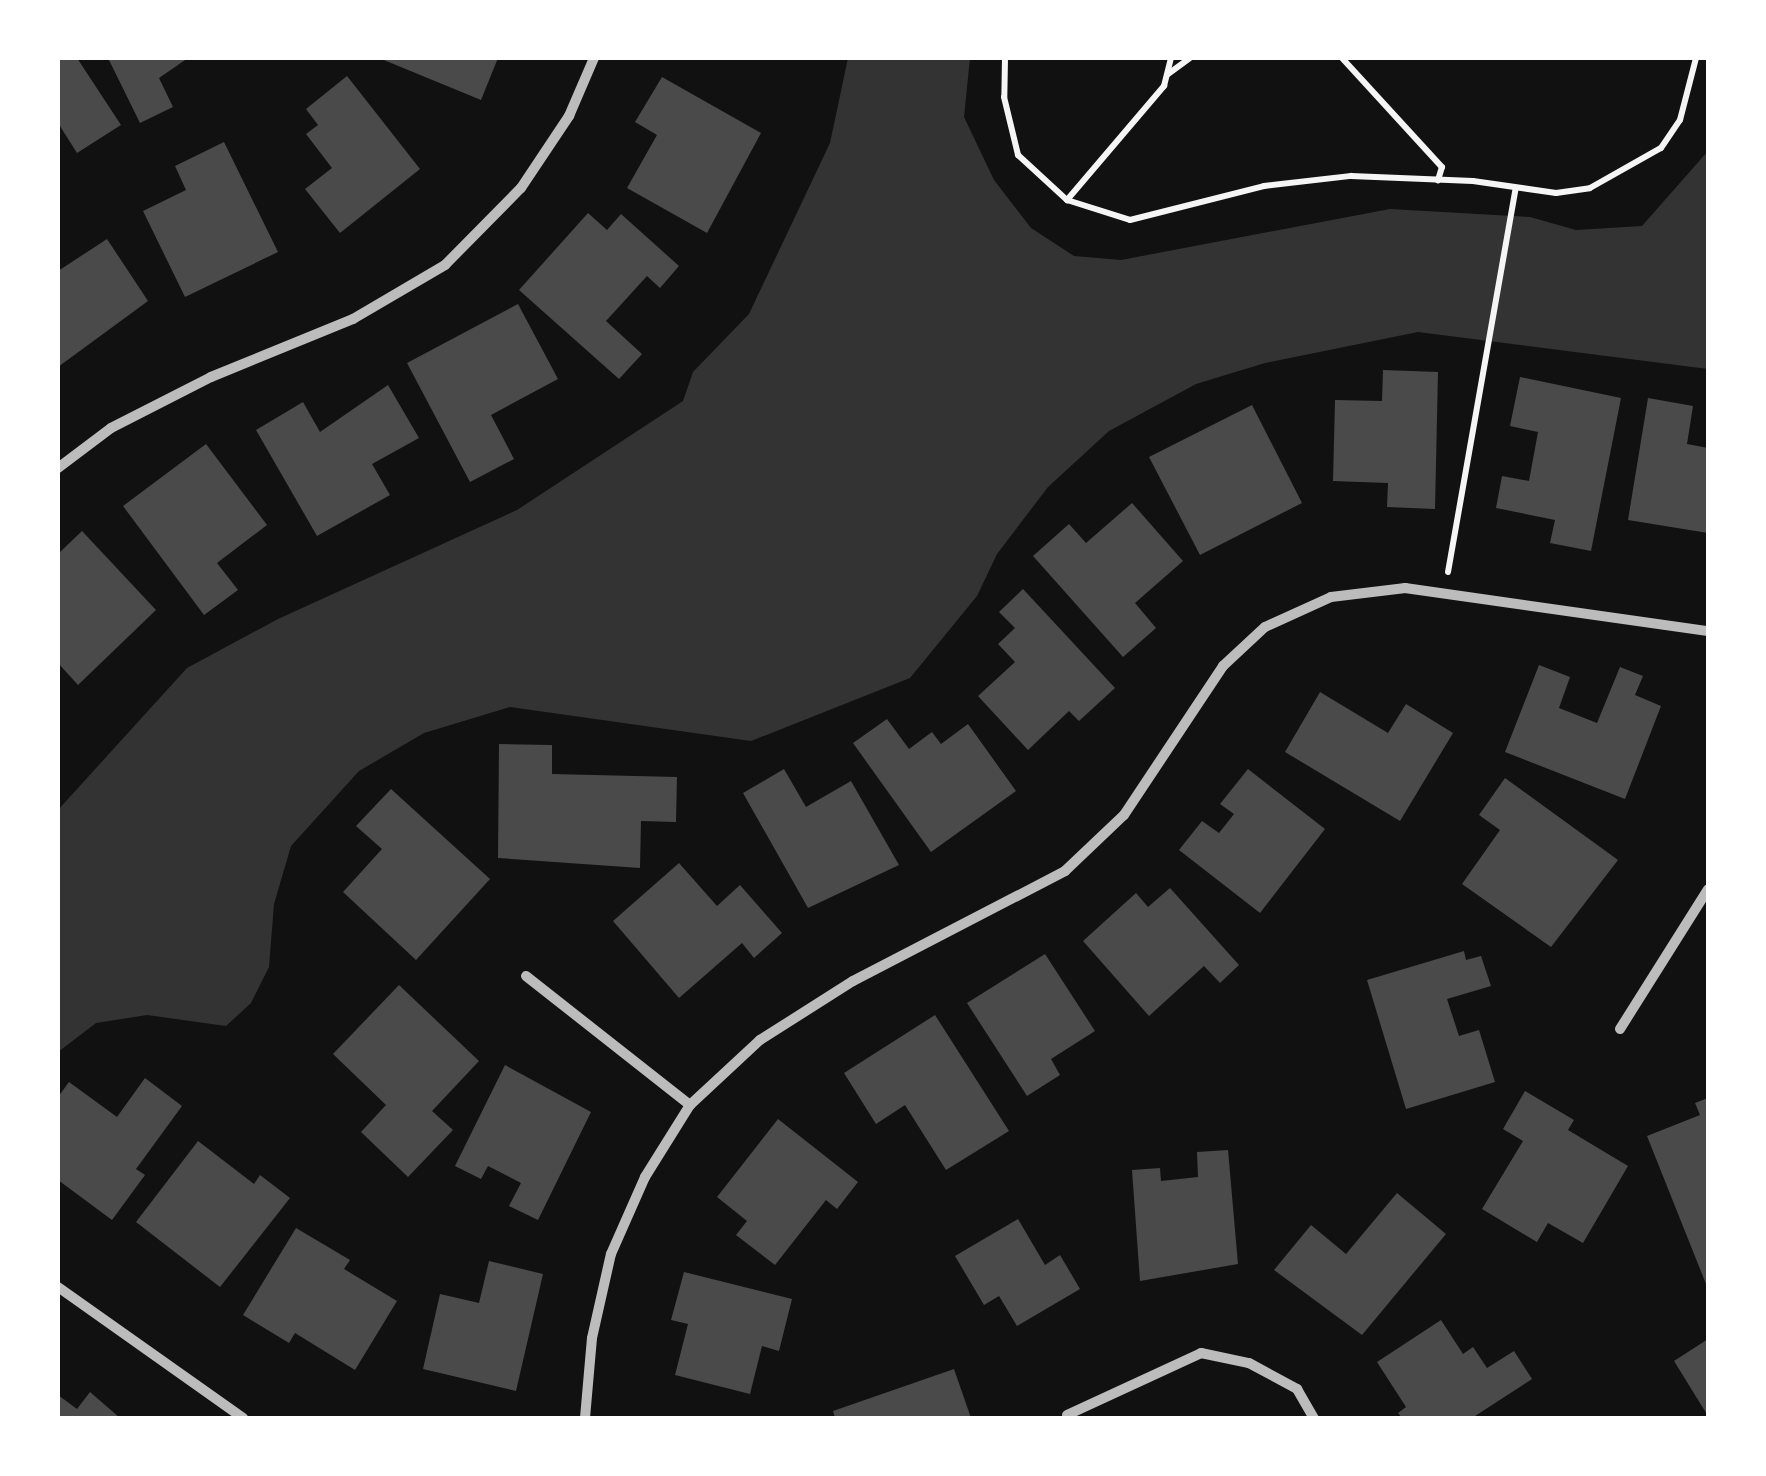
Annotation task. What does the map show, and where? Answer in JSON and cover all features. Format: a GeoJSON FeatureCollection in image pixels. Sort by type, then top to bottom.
{"type":"FeatureCollection","features":[{"type":"Feature","properties":{"kind":"street"},"geometry":{"type":"LineString","coordinates":[[58,468],[111,428],[211,377],[353,319],[445,265],[522,188],[569,116],[594,58]]}},
{"type":"Feature","properties":{"kind":"street"},"geometry":{"type":"LineString","coordinates":[[585,1418],[592,1338],[612,1254],[645,1177],[690,1105],[760,1040],[853,981],[1065,871],[1124,815],[1223,666],[1266,627],[1331,597],[1405,588],[1708,631]]}},
{"type":"Feature","properties":{"kind":"street"},"geometry":{"type":"LineString","coordinates":[[1620,1029],[1708,889]]}},
{"type":"Feature","properties":{"kind":"street"},"geometry":{"type":"LineString","coordinates":[[526,976],[690,1105]]}},
{"type":"Feature","properties":{"kind":"street"},"geometry":{"type":"LineString","coordinates":[[58,1287],[243,1418]]}},
{"type":"Feature","properties":{"kind":"street"},"geometry":{"type":"LineString","coordinates":[[1068,1414],[1201,1353],[1249,1364],[1298,1389],[1314,1418]]}},
{"type":"Feature","properties":{"kind":"path"},"geometry":{"type":"LineString","coordinates":[[1005,58],[1004,97],[1018,155],[1067,200],[1130,220],[1303,181],[1438,180],[1556,193],[1590,188],[1662,148],[1680,120],[1696,58]]}},
{"type":"Feature","properties":{"kind":"path"},"geometry":{"type":"LineString","coordinates":[[1167,74],[1171,58]]}},
{"type":"Feature","properties":{"kind":"path"},"geometry":{"type":"LineString","coordinates":[[1067,200],[1167,74],[1190,58]]}},
{"type":"Feature","properties":{"kind":"path"},"geometry":{"type":"LineString","coordinates":[[1342,58],[1442,168],[1438,180]]}},
{"type":"Feature","properties":{"kind":"path"},"geometry":{"type":"LineString","coordinates":[[1444,593],[1516,188]]}},
{"type":"Feature","properties":{"kind":"shaded area"},"geometry":{"type":"Polygon","coordinates":[[[848,58],[970,58],[964,117],[994,180],[1031,228],[1074,256],[1121,260],[1390,209],[1530,217],[1576,230],[1642,226],[1708,151],[1708,369],[1418,332],[1265,363],[1196,384],[1109,431],[1048,487],[997,554],[977,596],[910,678],[751,741],[510,707],[424,733],[359,771],[291,846],[274,904],[269,967],[251,1003],[226,1026],[147,1015],[96,1023],[58,1052],[58,810],[187,668],[278,619],[517,510],[683,401],[693,372],[749,314],[830,143],[848,58]]]}},
{"type":"Feature","properties":{"kind":"building"},"geometry":{"type":"Polygon","coordinates":[[[58,58],[77,58],[121,125],[77,153],[58,123],[58,58]]]}},
{"type":"Feature","properties":{"kind":"building"},"geometry":{"type":"Polygon","coordinates":[[[108,58],[188,58],[159,78],[173,107],[140,123],[108,58]]]}},
{"type":"Feature","properties":{"kind":"building"},"geometry":{"type":"Polygon","coordinates":[[[379,58],[498,58],[481,100],[379,58]]]}},
{"type":"Feature","properties":{"kind":"building"},"geometry":{"type":"Polygon","coordinates":[[[347,76],[420,169],[340,233],[305,189],[332,168],[306,134],[318,125],[306,109],[347,76]]]}},
{"type":"Feature","properties":{"kind":"building"},"geometry":{"type":"Polygon","coordinates":[[[662,77],[761,133],[707,233],[627,188],[657,135],[635,122],[662,77]]]}},
{"type":"Feature","properties":{"kind":"building"},"geometry":{"type":"Polygon","coordinates":[[[224,142],[278,252],[185,297],[143,211],[186,190],[175,166],[224,142]]]}},
{"type":"Feature","properties":{"kind":"building"},"geometry":{"type":"Polygon","coordinates":[[[588,213],[607,230],[621,214],[679,266],[660,288],[647,276],[606,321],[642,354],[619,379],[519,290],[588,213]]]}},
{"type":"Feature","properties":{"kind":"building"},"geometry":{"type":"Polygon","coordinates":[[[107,239],[148,301],[58,367],[58,271],[107,239]]]}},
{"type":"Feature","properties":{"kind":"building"},"geometry":{"type":"Polygon","coordinates":[[[518,304],[558,379],[491,415],[514,459],[470,482],[407,363],[518,304]]]}},
{"type":"Feature","properties":{"kind":"building"},"geometry":{"type":"Polygon","coordinates":[[[1383,370],[1438,372],[1435,509],[1387,507],[1388,483],[1333,481],[1335,400],[1382,401],[1383,370]]]}},
{"type":"Feature","properties":{"kind":"building"},"geometry":{"type":"Polygon","coordinates":[[[1520,377],[1621,398],[1591,551],[1550,543],[1555,520],[1496,508],[1502,476],[1529,481],[1538,432],[1510,426],[1520,377]]]}},
{"type":"Feature","properties":{"kind":"building"},"geometry":{"type":"Polygon","coordinates":[[[388,385],[419,438],[372,464],[390,495],[317,536],[256,430],[303,402],[320,432],[388,385]]]}},
{"type":"Feature","properties":{"kind":"building"},"geometry":{"type":"Polygon","coordinates":[[[1648,398],[1693,406],[1687,444],[1708,448],[1708,533],[1628,520],[1648,398]]]}},
{"type":"Feature","properties":{"kind":"building"},"geometry":{"type":"Polygon","coordinates":[[[1252,405],[1302,503],[1200,555],[1149,457],[1252,405]]]}},
{"type":"Feature","properties":{"kind":"building"},"geometry":{"type":"Polygon","coordinates":[[[206,444],[267,525],[217,563],[238,590],[204,615],[123,506],[206,444]]]}},
{"type":"Feature","properties":{"kind":"building"},"geometry":{"type":"Polygon","coordinates":[[[1132,503],[1183,561],[1135,603],[1156,628],[1123,657],[1033,556],[1069,524],[1086,543],[1132,503]]]}},
{"type":"Feature","properties":{"kind":"building"},"geometry":{"type":"Polygon","coordinates":[[[82,531],[156,610],[78,685],[58,663],[58,554],[82,531]]]}},
{"type":"Feature","properties":{"kind":"building"},"geometry":{"type":"Polygon","coordinates":[[[1023,589],[1115,688],[1079,721],[1069,711],[1028,750],[978,696],[1015,662],[998,644],[1015,628],[999,612],[1023,589]]]}},
{"type":"Feature","properties":{"kind":"building"},"geometry":{"type":"Polygon","coordinates":[[[1539,665],[1570,677],[1559,708],[1597,723],[1620,667],[1643,676],[1635,695],[1661,706],[1625,799],[1505,752],[1539,665]]]}},
{"type":"Feature","properties":{"kind":"building"},"geometry":{"type":"Polygon","coordinates":[[[1320,692],[1388,733],[1406,704],[1453,733],[1400,821],[1285,752],[1320,692]]]}},
{"type":"Feature","properties":{"kind":"building"},"geometry":{"type":"Polygon","coordinates":[[[887,719],[909,749],[932,732],[941,744],[968,724],[1016,791],[931,852],[853,743],[887,719]]]}},
{"type":"Feature","properties":{"kind":"building"},"geometry":{"type":"Polygon","coordinates":[[[499,744],[552,745],[552,774],[677,777],[676,822],[641,821],[640,868],[498,858],[499,744]]]}},
{"type":"Feature","properties":{"kind":"building"},"geometry":{"type":"Polygon","coordinates":[[[784,769],[806,807],[851,781],[899,865],[808,908],[743,793],[784,769]]]}},
{"type":"Feature","properties":{"kind":"building"},"geometry":{"type":"Polygon","coordinates":[[[1248,769],[1325,829],[1260,913],[1179,850],[1202,821],[1219,833],[1234,814],[1220,804],[1248,769]]]}},
{"type":"Feature","properties":{"kind":"building"},"geometry":{"type":"Polygon","coordinates":[[[1505,778],[1618,860],[1551,947],[1462,884],[1500,830],[1479,815],[1505,778]]]}},
{"type":"Feature","properties":{"kind":"building"},"geometry":{"type":"Polygon","coordinates":[[[391,789],[490,879],[416,960],[343,892],[382,849],[356,826],[391,789]]]}},
{"type":"Feature","properties":{"kind":"building"},"geometry":{"type":"Polygon","coordinates":[[[679,863],[717,906],[740,885],[782,933],[754,958],[742,943],[679,998],[613,921],[679,863]]]}},
{"type":"Feature","properties":{"kind":"building"},"geometry":{"type":"Polygon","coordinates":[[[1170,888],[1239,965],[1220,983],[1204,966],[1149,1016],[1083,941],[1136,893],[1148,907],[1170,888]]]}},
{"type":"Feature","properties":{"kind":"building"},"geometry":{"type":"Polygon","coordinates":[[[1464,951],[1466,960],[1481,956],[1491,986],[1447,999],[1459,1036],[1479,1030],[1495,1082],[1406,1109],[1367,980],[1464,951]]]}},
{"type":"Feature","properties":{"kind":"building"},"geometry":{"type":"Polygon","coordinates":[[[1045,954],[1095,1031],[1051,1059],[1060,1075],[1027,1096],[967,1003],[1045,954]]]}},
{"type":"Feature","properties":{"kind":"building"},"geometry":{"type":"Polygon","coordinates":[[[399,985],[479,1061],[432,1111],[453,1130],[408,1177],[361,1132],[386,1105],[333,1054],[399,985]]]}},
{"type":"Feature","properties":{"kind":"building"},"geometry":{"type":"Polygon","coordinates":[[[935,1015],[1009,1131],[946,1170],[905,1105],[876,1124],[844,1073],[935,1015]]]}},
{"type":"Feature","properties":{"kind":"building"},"geometry":{"type":"Polygon","coordinates":[[[505,1065],[591,1112],[538,1220],[509,1206],[521,1183],[488,1166],[481,1179],[455,1166],[505,1065]]]}},
{"type":"Feature","properties":{"kind":"building"},"geometry":{"type":"Polygon","coordinates":[[[145,1078],[182,1106],[136,1169],[145,1175],[112,1220],[58,1180],[58,1097],[69,1082],[117,1117],[145,1078]]]}},
{"type":"Feature","properties":{"kind":"building"},"geometry":{"type":"Polygon","coordinates":[[[1525,1091],[1574,1120],[1568,1130],[1628,1166],[1583,1243],[1548,1223],[1537,1242],[1482,1209],[1523,1141],[1503,1129],[1525,1091]]]}},
{"type":"Feature","properties":{"kind":"building"},"geometry":{"type":"Polygon","coordinates":[[[1708,1098],[1706,1284],[1647,1136],[1700,1115],[1695,1103],[1708,1098]]]}},
{"type":"Feature","properties":{"kind":"building"},"geometry":{"type":"Polygon","coordinates":[[[778,1119],[858,1182],[837,1209],[826,1200],[775,1265],[736,1235],[747,1221],[717,1197],[778,1119]]]}},
{"type":"Feature","properties":{"kind":"building"},"geometry":{"type":"Polygon","coordinates":[[[198,1141],[254,1184],[260,1175],[290,1198],[220,1287],[136,1222],[198,1141]]]}},
{"type":"Feature","properties":{"kind":"building"},"geometry":{"type":"Polygon","coordinates":[[[1228,1150],[1238,1264],[1140,1281],[1132,1170],[1160,1168],[1161,1181],[1198,1177],[1197,1152],[1228,1150]]]}},
{"type":"Feature","properties":{"kind":"building"},"geometry":{"type":"Polygon","coordinates":[[[1397,1193],[1446,1234],[1362,1335],[1274,1270],[1311,1225],[1346,1254],[1397,1193]]]}},
{"type":"Feature","properties":{"kind":"building"},"geometry":{"type":"Polygon","coordinates":[[[1018,1219],[1045,1265],[1060,1255],[1080,1289],[1017,1326],[999,1296],[984,1305],[955,1256],[1018,1219]]]}},
{"type":"Feature","properties":{"kind":"building"},"geometry":{"type":"Polygon","coordinates":[[[296,1228],[350,1260],[344,1269],[397,1301],[355,1370],[295,1333],[289,1343],[243,1315],[296,1228]]]}},
{"type":"Feature","properties":{"kind":"building"},"geometry":{"type":"Polygon","coordinates":[[[489,1261],[543,1274],[516,1391],[423,1369],[440,1294],[479,1303],[489,1261]]]}},
{"type":"Feature","properties":{"kind":"building"},"geometry":{"type":"Polygon","coordinates":[[[684,1272],[792,1299],[779,1351],[762,1346],[750,1394],[675,1375],[688,1324],[671,1320],[684,1272]]]}},
{"type":"Feature","properties":{"kind":"building"},"geometry":{"type":"Polygon","coordinates":[[[1441,1320],[1463,1354],[1473,1347],[1487,1368],[1514,1351],[1532,1379],[1472,1418],[1402,1418],[1398,1413],[1406,1407],[1377,1362],[1441,1320]]]}},
{"type":"Feature","properties":{"kind":"building"},"geometry":{"type":"Polygon","coordinates":[[[1708,1339],[1708,1416],[1674,1361],[1708,1339]]]}},
{"type":"Feature","properties":{"kind":"building"},"geometry":{"type":"Polygon","coordinates":[[[954,1369],[971,1418],[835,1418],[833,1411],[954,1369]]]}},
{"type":"Feature","properties":{"kind":"building"},"geometry":{"type":"Polygon","coordinates":[[[90,1392],[120,1418],[58,1418],[58,1395],[77,1409],[90,1392]]]}}]}
